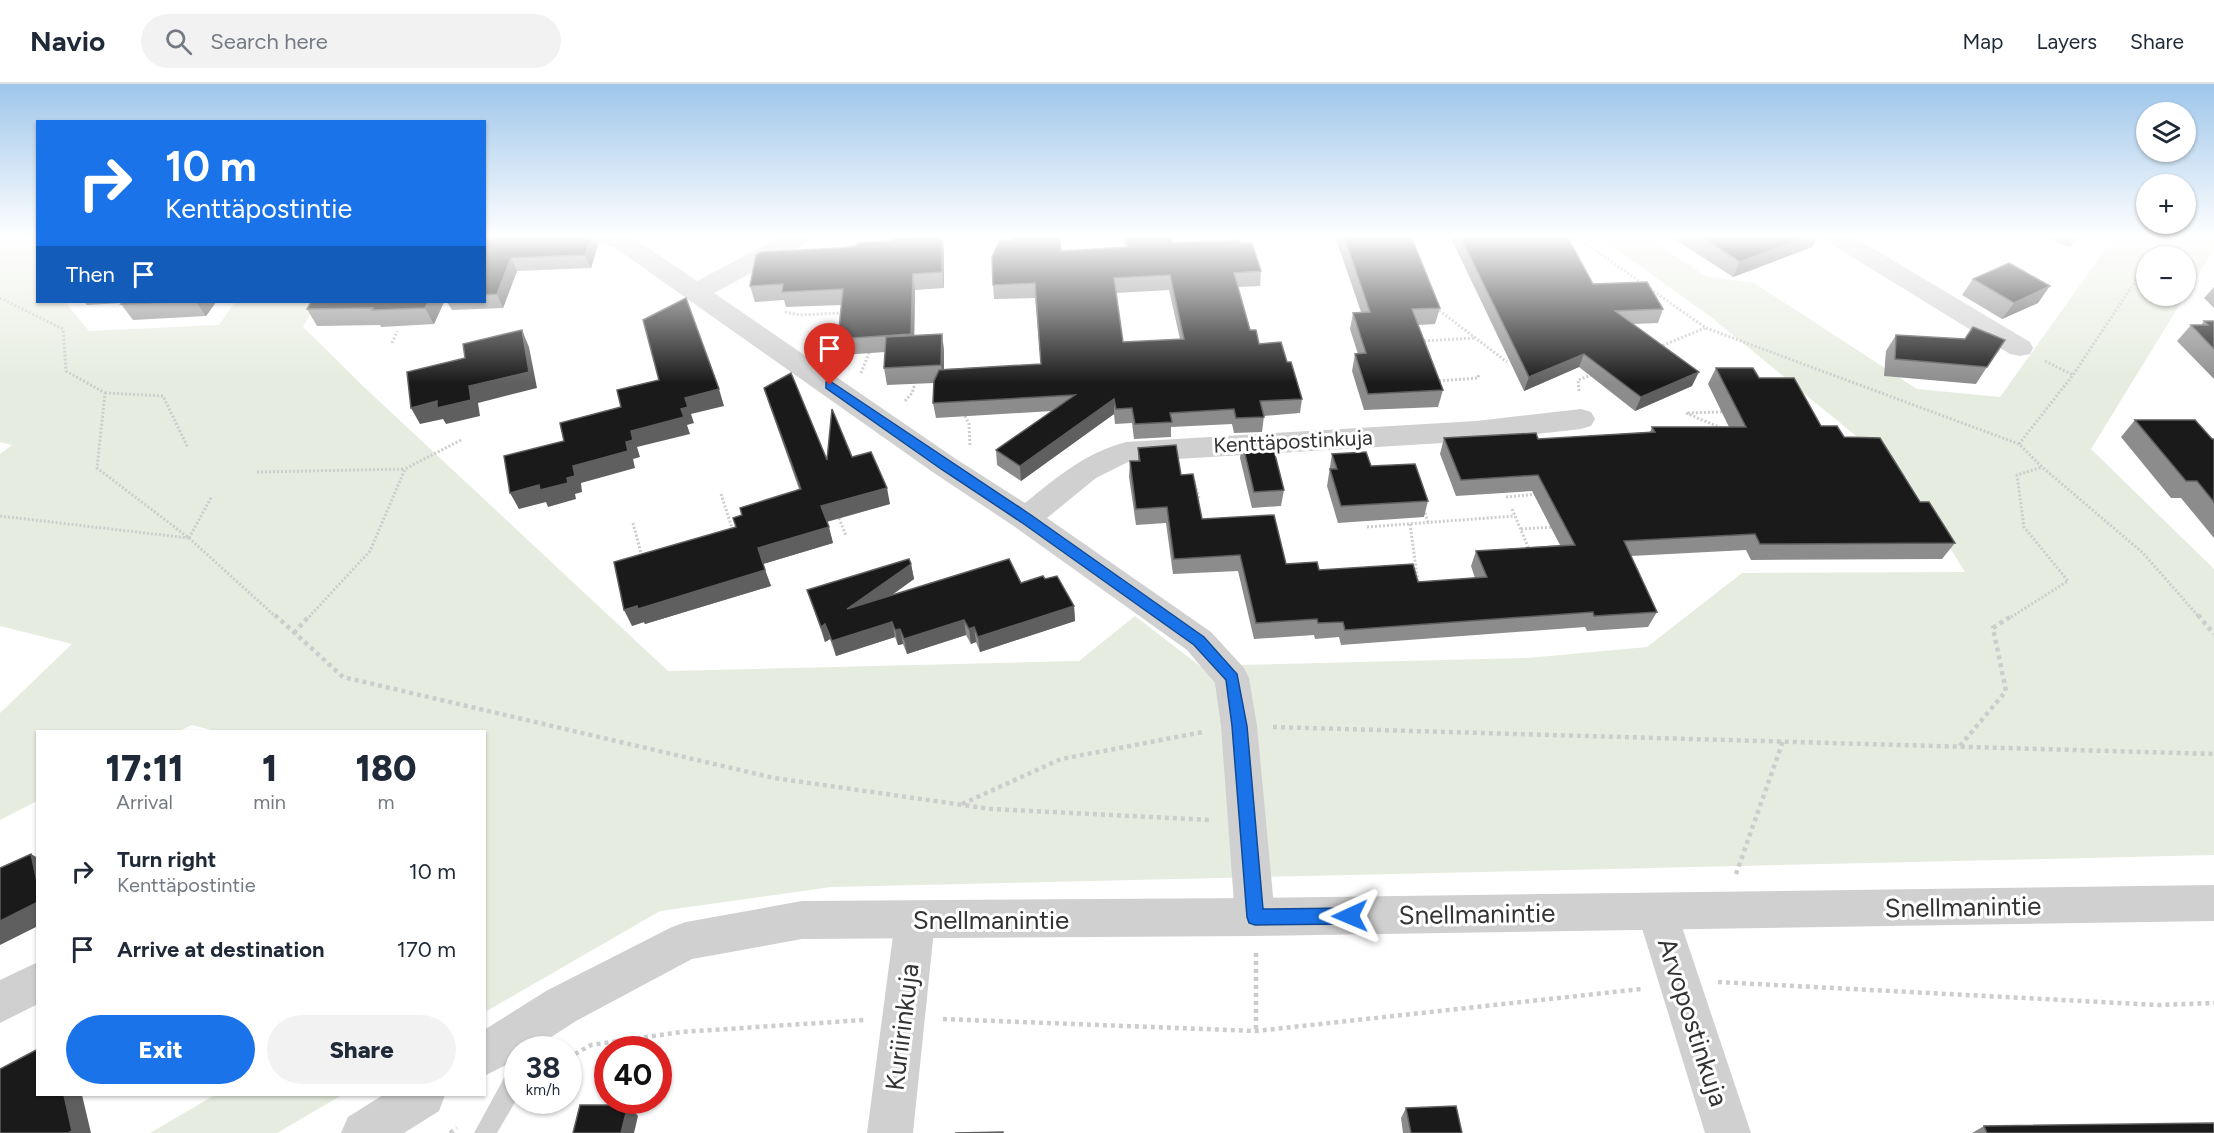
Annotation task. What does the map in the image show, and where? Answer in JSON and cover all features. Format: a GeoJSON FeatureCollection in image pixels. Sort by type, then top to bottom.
{"type":"FeatureCollection","features":[{"type":"Feature","properties":{"kind":"street"},"geometry":{"type":"LineString","coordinates":[[686,285],[1199,641],[1232,678],[1239,726],[1255,917]]}},
{"type":"Feature","properties":{"kind":"street"},"geometry":{"type":"LineString","coordinates":[[696,292],[709,285]]}},
{"type":"Feature","properties":{"kind":"street"},"geometry":{"type":"LineString","coordinates":[[1916,285],[2020,348]]}},
{"type":"Feature","properties":{"kind":"street","name":"Kenttäpostinkuja"},"geometry":{"type":"LineString","coordinates":[[1026,519],[1096,463],[1126,452],[1476,431],[1581,419]]}},
{"type":"Feature","properties":{"kind":"street","name":"Snellmanintie"},"geometry":{"type":"LineString","coordinates":[[486,1054],[561,1006],[686,941],[802,920],[1255,917],[2214,903]]}},
{"type":"Feature","properties":{"kind":"street","name":"Arvopostinkuja"},"geometry":{"type":"LineString","coordinates":[[1657,912],[1728,1133]]}},
{"type":"Feature","properties":{"kind":"street","name":"Kuriirinkuja"},"geometry":{"type":"LineString","coordinates":[[890,1133],[915,920]]}},
{"type":"Feature","properties":{"kind":"street"},"geometry":{"type":"LineString","coordinates":[[0,1002],[36,983]]}},
{"type":"Feature","properties":{"kind":"street"},"geometry":{"type":"LineString","coordinates":[[364,1133],[421,1096]]}},
{"type":"Feature","properties":{"kind":"lane"},"geometry":{"type":"LineString","coordinates":[[542,1036],[561,1006]]}},
{"type":"Feature","properties":{"kind":"lane"},"geometry":{"type":"LineString","coordinates":[[485,1133],[504,1100]]}},
{"type":"Feature","properties":{"kind":"path"},"geometry":{"type":"LineString","coordinates":[[1645,285],[1706,328],[2019,444],[2042,467],[2143,553],[2214,634]]}},
{"type":"Feature","properties":{"kind":"path"},"geometry":{"type":"LineString","coordinates":[[2019,444],[2073,375],[2133,285]]}},
{"type":"Feature","properties":{"kind":"path"},"geometry":{"type":"LineString","coordinates":[[0,298],[63,329],[66,371],[105,393],[163,396],[188,448]]}},
{"type":"Feature","properties":{"kind":"path"},"geometry":{"type":"LineString","coordinates":[[823,314],[824,308]]}},
{"type":"Feature","properties":{"kind":"path"},"geometry":{"type":"LineString","coordinates":[[1436,308],[1507,362]]}},
{"type":"Feature","properties":{"kind":"path"},"geometry":{"type":"LineString","coordinates":[[784,312],[800,315],[844,313]]}},
{"type":"Feature","properties":{"kind":"path"},"geometry":{"type":"LineString","coordinates":[[1653,350],[1706,328]]}},
{"type":"Feature","properties":{"kind":"path"},"geometry":{"type":"LineString","coordinates":[[392,343],[397,331]]}},
{"type":"Feature","properties":{"kind":"path"},"geometry":{"type":"LineString","coordinates":[[1409,341],[1476,338]]}},
{"type":"Feature","properties":{"kind":"path"},"geometry":{"type":"LineString","coordinates":[[1581,419],[1578,380],[1599,371]]}},
{"type":"Feature","properties":{"kind":"path"},"geometry":{"type":"LineString","coordinates":[[1432,381],[1478,378],[1479,374]]}},
{"type":"Feature","properties":{"kind":"path"},"geometry":{"type":"LineString","coordinates":[[105,393],[97,468],[189,538],[343,676],[774,778],[991,809],[1247,821]]}},
{"type":"Feature","properties":{"kind":"path"},"geometry":{"type":"LineString","coordinates":[[1722,412],[1686,413],[1729,432]]}},
{"type":"Feature","properties":{"kind":"path"},"geometry":{"type":"LineString","coordinates":[[965,416],[969,424],[970,449],[977,454]]}},
{"type":"Feature","properties":{"kind":"path"},"geometry":{"type":"LineString","coordinates":[[257,472],[405,469],[461,440]]}},
{"type":"Feature","properties":{"kind":"path"},"geometry":{"type":"LineString","coordinates":[[1959,747],[2006,691],[1993,628],[2068,581],[2024,527],[2017,475],[2042,467]]}},
{"type":"Feature","properties":{"kind":"path"},"geometry":{"type":"LineString","coordinates":[[294,633],[370,551],[405,469]]}},
{"type":"Feature","properties":{"kind":"path"},"geometry":{"type":"LineString","coordinates":[[1506,497],[1546,493]]}},
{"type":"Feature","properties":{"kind":"path"},"geometry":{"type":"LineString","coordinates":[[721,494],[734,534]]}},
{"type":"Feature","properties":{"kind":"path"},"geometry":{"type":"LineString","coordinates":[[189,538],[212,496]]}},
{"type":"Feature","properties":{"kind":"path"},"geometry":{"type":"LineString","coordinates":[[1420,500],[1428,522]]}},
{"type":"Feature","properties":{"kind":"path"},"geometry":{"type":"LineString","coordinates":[[1512,509],[1529,550]]}},
{"type":"Feature","properties":{"kind":"path"},"geometry":{"type":"LineString","coordinates":[[0,516],[189,538]]}},
{"type":"Feature","properties":{"kind":"path"},"geometry":{"type":"LineString","coordinates":[[1367,527],[1515,516]]}},
{"type":"Feature","properties":{"kind":"path"},"geometry":{"type":"LineString","coordinates":[[839,518],[846,536]]}},
{"type":"Feature","properties":{"kind":"path"},"geometry":{"type":"LineString","coordinates":[[633,523],[643,561]]}},
{"type":"Feature","properties":{"kind":"path"},"geometry":{"type":"LineString","coordinates":[[1410,524],[1419,589]]}},
{"type":"Feature","properties":{"kind":"path"},"geometry":{"type":"LineString","coordinates":[[1521,529],[1564,526]]}},
{"type":"Feature","properties":{"kind":"path"},"geometry":{"type":"LineString","coordinates":[[961,805],[1061,759],[1239,726],[2214,754]]}},
{"type":"Feature","properties":{"kind":"path"},"geometry":{"type":"LineString","coordinates":[[1722,911],[1783,741]]}},
{"type":"Feature","properties":{"kind":"path"},"geometry":{"type":"LineString","coordinates":[[1255,917],[1256,1030]]}},
{"type":"Feature","properties":{"kind":"path"},"geometry":{"type":"LineString","coordinates":[[582,1050],[591,1045],[681,1032],[902,1017],[1256,1030],[1680,984],[1729,981],[2158,1005],[2214,1003]]}},
{"type":"Feature","properties":{"kind":"shaded area"},"geometry":{"type":"Polygon","coordinates":[[[0,285],[36,285],[36,303],[66,303],[89,331],[219,325],[234,303],[316,303],[303,327],[364,387],[668,671],[1079,661],[1135,616],[1200,666],[1528,658],[1647,647],[1742,573],[1965,572],[1906,477],[1711,317],[1666,285],[1757,285],[1917,389],[2000,397],[2080,285],[2136,285],[2136,306],[2179,306],[2091,449],[2214,569],[2214,855],[831,887],[660,911],[486,1011],[486,730],[211,730],[192,725],[181,730],[36,730],[36,802],[0,820],[0,713],[72,644],[0,626],[0,454],[12,445],[0,442],[0,285]]]}},
{"type":"Feature","properties":{"kind":"shaded area"},"geometry":{"type":"Polygon","coordinates":[[[213,1096],[340,1096],[277,1133],[150,1133],[213,1096]]]}},
{"type":"Feature","properties":{"kind":"building"},"geometry":{"type":"Polygon","coordinates":[[[486,285],[501,285],[497,294],[486,295],[486,285]]]}},
{"type":"Feature","properties":{"kind":"building"},"geometry":{"type":"Polygon","coordinates":[[[783,285],[913,285],[911,334],[838,339],[843,289],[782,292],[783,285]]]}},
{"type":"Feature","properties":{"kind":"building"},"geometry":{"type":"Polygon","coordinates":[[[1035,285],[1115,285],[1123,342],[1184,339],[1172,285],[1237,285],[1250,330],[1256,330],[1259,344],[1281,342],[1287,362],[1291,362],[1302,399],[1260,401],[1264,417],[1236,418],[1234,409],[1170,413],[1172,422],[1135,424],[1132,408],[1116,409],[1114,399],[1020,466],[996,450],[1075,395],[933,403],[934,381],[939,370],[1041,364],[1035,285]]]}},
{"type":"Feature","properties":{"kind":"building"},"geometry":{"type":"Polygon","coordinates":[[[1361,285],[1431,285],[1440,308],[1412,309],[1443,390],[1368,394],[1355,354],[1366,353],[1353,313],[1370,312],[1361,285]]]}},
{"type":"Feature","properties":{"kind":"building"},"geometry":{"type":"Polygon","coordinates":[[[1484,285],[1649,285],[1663,309],[1615,311],[1699,372],[1641,397],[1584,354],[1529,377],[1484,285]]]}},
{"type":"Feature","properties":{"kind":"building"},"geometry":{"type":"Polygon","coordinates":[[[1983,285],[2050,286],[2014,303],[1983,285]]]}},
{"type":"Feature","properties":{"kind":"building"},"geometry":{"type":"Polygon","coordinates":[[[686,298],[719,389],[685,398],[688,407],[681,409],[684,417],[631,431],[633,440],[626,442],[628,451],[573,466],[575,476],[567,478],[568,483],[540,490],[539,485],[510,493],[504,456],[564,441],[560,423],[621,407],[617,390],[659,380],[643,320],[686,298]]]}},
{"type":"Feature","properties":{"kind":"building"},"geometry":{"type":"Polygon","coordinates":[[[310,303],[428,303],[425,308],[307,309],[310,303]]]}},
{"type":"Feature","properties":{"kind":"building"},"geometry":{"type":"Polygon","coordinates":[[[2204,321],[2214,321],[2214,349],[2191,325],[2208,325],[2204,321]]]}},
{"type":"Feature","properties":{"kind":"building"},"geometry":{"type":"Polygon","coordinates":[[[1973,327],[2005,340],[1987,367],[1895,359],[1896,335],[1965,339],[1973,327]]]}},
{"type":"Feature","properties":{"kind":"building"},"geometry":{"type":"Polygon","coordinates":[[[522,330],[529,372],[469,386],[471,400],[437,408],[437,401],[411,408],[407,372],[465,358],[463,344],[522,330]]]}},
{"type":"Feature","properties":{"kind":"building"},"geometry":{"type":"Polygon","coordinates":[[[942,334],[941,365],[884,368],[886,337],[942,334]]]}},
{"type":"Feature","properties":{"kind":"building"},"geometry":{"type":"Polygon","coordinates":[[[1716,368],[1753,368],[1759,378],[1794,378],[1821,426],[1837,426],[1844,437],[1880,438],[1920,502],[1929,502],[1955,543],[1760,544],[1755,534],[1624,541],[1657,612],[1594,616],[1593,612],[1345,630],[1343,622],[1318,623],[1317,619],[1256,623],[1240,555],[1174,559],[1167,507],[1136,509],[1130,461],[1140,461],[1138,448],[1176,445],[1181,475],[1193,474],[1202,519],[1274,515],[1286,564],[1317,562],[1319,570],[1413,564],[1418,582],[1487,577],[1476,551],[1575,545],[1538,475],[1461,480],[1444,438],[1536,433],[1538,439],[1655,432],[1652,427],[1746,427],[1716,368]]]}},
{"type":"Feature","properties":{"kind":"building"},"geometry":{"type":"Polygon","coordinates":[[[791,373],[827,460],[832,409],[852,457],[871,452],[887,488],[821,506],[829,527],[758,548],[765,570],[638,609],[637,606],[624,610],[614,562],[736,527],[733,518],[742,515],[740,508],[801,489],[764,388],[791,373]]]}},
{"type":"Feature","properties":{"kind":"building"},"geometry":{"type":"Polygon","coordinates":[[[2135,420],[2195,420],[2214,439],[2214,502],[2197,481],[2186,481],[2135,420]]]}},
{"type":"Feature","properties":{"kind":"building"},"geometry":{"type":"Polygon","coordinates":[[[1271,439],[1284,490],[1254,492],[1242,441],[1271,439]]]}},
{"type":"Feature","properties":{"kind":"building"},"geometry":{"type":"Polygon","coordinates":[[[1366,452],[1371,466],[1415,464],[1428,501],[1341,506],[1330,469],[1337,469],[1332,454],[1366,452]]]}},
{"type":"Feature","properties":{"kind":"building"},"geometry":{"type":"Polygon","coordinates":[[[909,559],[911,564],[847,609],[1009,559],[1021,583],[1043,576],[1045,579],[1057,576],[1074,606],[978,637],[974,627],[969,629],[964,620],[904,639],[900,629],[895,630],[892,622],[832,641],[825,624],[821,627],[807,590],[909,559]]]}},
{"type":"Feature","properties":{"kind":"building"},"geometry":{"type":"Polygon","coordinates":[[[31,854],[36,877],[36,903],[0,921],[0,868],[31,854]]]}},
{"type":"Feature","properties":{"kind":"building"},"geometry":{"type":"Polygon","coordinates":[[[36,1050],[36,1096],[64,1096],[72,1131],[68,1133],[0,1133],[0,1069],[36,1050]]]}},
{"type":"Feature","properties":{"kind":"building"},"geometry":{"type":"Polygon","coordinates":[[[582,1105],[594,1105],[594,1114],[626,1114],[621,1133],[573,1133],[578,1114],[582,1114],[582,1105]]]}},
{"type":"Feature","properties":{"kind":"building"},"geometry":{"type":"Polygon","coordinates":[[[1456,1106],[1462,1133],[1411,1133],[1406,1108],[1456,1106]]]}},
{"type":"Feature","properties":{"kind":"building"},"geometry":{"type":"Polygon","coordinates":[[[2214,1123],[2214,1133],[1987,1133],[1984,1126],[2214,1123]]]}},
{"type":"Feature","properties":{"kind":"building"},"geometry":{"type":"Polygon","coordinates":[[[1003,1132],[1003,1133],[955,1133],[1003,1132]]]}},
{"type":"Feature","properties":{"kind":"route"},"geometry":{"type":"LineString","coordinates":[[830,385],[1199,641],[1232,678],[1239,726],[1255,917],[1350,916]]}}]}
